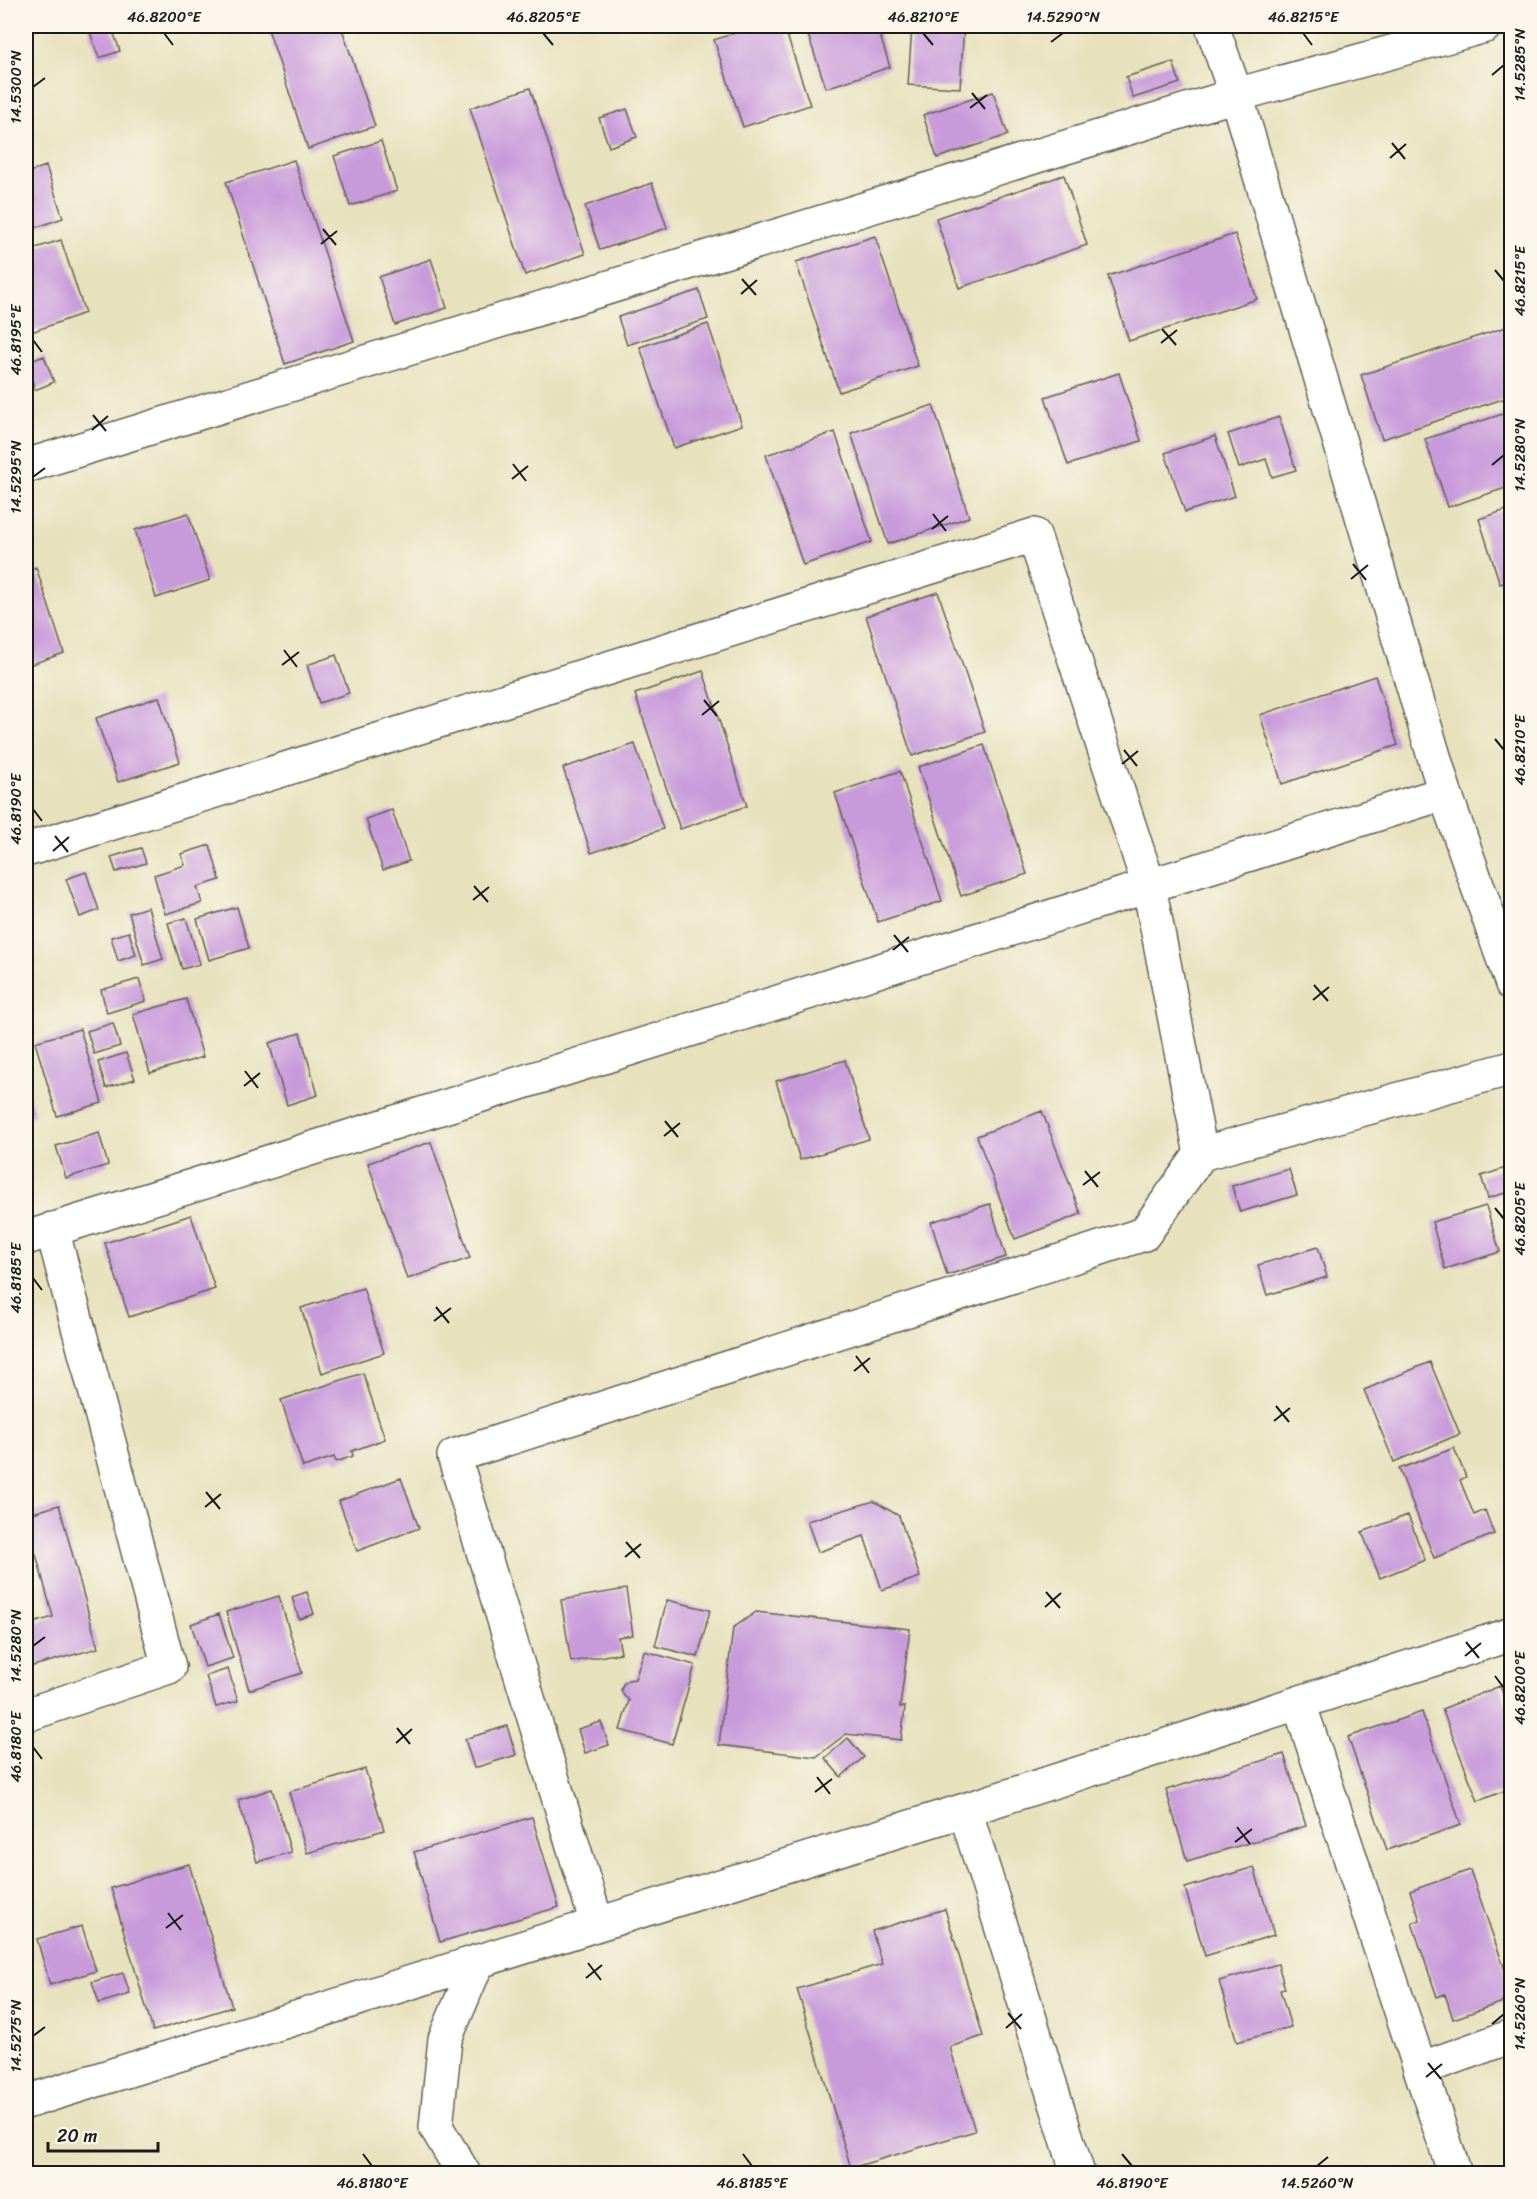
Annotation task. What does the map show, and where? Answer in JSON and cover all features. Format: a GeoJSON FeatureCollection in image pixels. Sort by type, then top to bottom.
{"type":"FeatureCollection","features":[{"type":"Feature","properties":{"kind":"street"},"geometry":{"type":"LineString","coordinates":[[1212,26],[1236,95],[1445,793],[1512,984]]}},
{"type":"Feature","properties":{"kind":"street"},"geometry":{"type":"LineString","coordinates":[[26,466],[1236,95],[1485,26]]}},
{"type":"Feature","properties":{"kind":"street"},"geometry":{"type":"LineString","coordinates":[[26,850],[1034,535],[1149,886],[1201,1154]]}},
{"type":"Feature","properties":{"kind":"street"},"geometry":{"type":"LineString","coordinates":[[26,1715],[169,1667],[39,1234],[1445,793]]}},
{"type":"Feature","properties":{"kind":"street"},"geometry":{"type":"LineString","coordinates":[[597,1924],[454,1456],[1144,1234],[1201,1154],[1512,1068]]}},
{"type":"Feature","properties":{"kind":"street"},"geometry":{"type":"LineString","coordinates":[[26,2102],[965,1810],[1512,1635]]}},
{"type":"Feature","properties":{"kind":"street"},"geometry":{"type":"LineString","coordinates":[[1299,1703],[1455,2174]]}},
{"type":"Feature","properties":{"kind":"street"},"geometry":{"type":"LineString","coordinates":[[965,1810],[1078,2174]]}},
{"type":"Feature","properties":{"kind":"street"},"geometry":{"type":"LineString","coordinates":[[464,2174],[436,2127],[446,2039],[478,1961]]}},
{"type":"Feature","properties":{"kind":"street"},"geometry":{"type":"LineString","coordinates":[[1420,2069],[1512,2036]]}},
{"type":"Feature","properties":{"kind":"building"},"geometry":{"type":"Polygon","coordinates":[[[88,26],[111,26],[120,51],[99,58],[88,26]]]}},
{"type":"Feature","properties":{"kind":"building"},"geometry":{"type":"Polygon","coordinates":[[[267,26],[341,26],[375,126],[308,149],[267,26]]]}},
{"type":"Feature","properties":{"kind":"building"},"geometry":{"type":"Polygon","coordinates":[[[756,26],[784,26],[810,105],[743,127],[714,40],[756,26]]]}},
{"type":"Feature","properties":{"kind":"building"},"geometry":{"type":"Polygon","coordinates":[[[805,26],[877,26],[890,67],[826,88],[805,26]]]}},
{"type":"Feature","properties":{"kind":"building"},"geometry":{"type":"Polygon","coordinates":[[[912,26],[964,26],[960,88],[908,85],[912,26]]]}},
{"type":"Feature","properties":{"kind":"building"},"geometry":{"type":"Polygon","coordinates":[[[1173,62],[1180,83],[1133,98],[1126,77],[1173,62]]]}},
{"type":"Feature","properties":{"kind":"building"},"geometry":{"type":"Polygon","coordinates":[[[530,88],[585,254],[525,275],[470,108],[530,88]]]}},
{"type":"Feature","properties":{"kind":"building"},"geometry":{"type":"Polygon","coordinates":[[[993,92],[1008,135],[937,158],[923,115],[993,92]]]}},
{"type":"Feature","properties":{"kind":"building"},"geometry":{"type":"Polygon","coordinates":[[[627,109],[637,137],[609,147],[599,118],[627,109]]]}},
{"type":"Feature","properties":{"kind":"building"},"geometry":{"type":"Polygon","coordinates":[[[381,141],[397,191],[350,206],[334,156],[381,141]]]}},
{"type":"Feature","properties":{"kind":"building"},"geometry":{"type":"Polygon","coordinates":[[[294,160],[354,341],[285,364],[226,182],[294,160]]]}},
{"type":"Feature","properties":{"kind":"building"},"geometry":{"type":"Polygon","coordinates":[[[46,166],[63,218],[26,231],[26,173],[46,166]]]}},
{"type":"Feature","properties":{"kind":"building"},"geometry":{"type":"Polygon","coordinates":[[[1064,175],[1087,245],[959,288],[936,218],[1064,175]]]}},
{"type":"Feature","properties":{"kind":"building"},"geometry":{"type":"Polygon","coordinates":[[[652,183],[667,228],[600,250],[585,206],[652,183]]]}},
{"type":"Feature","properties":{"kind":"building"},"geometry":{"type":"Polygon","coordinates":[[[1235,234],[1257,299],[1129,341],[1108,276],[1235,234]]]}},
{"type":"Feature","properties":{"kind":"building"},"geometry":{"type":"Polygon","coordinates":[[[875,236],[918,366],[839,392],[796,262],[875,236]]]}},
{"type":"Feature","properties":{"kind":"building"},"geometry":{"type":"Polygon","coordinates":[[[61,240],[85,313],[26,334],[26,251],[61,240]]]}},
{"type":"Feature","properties":{"kind":"building"},"geometry":{"type":"Polygon","coordinates":[[[431,259],[447,308],[395,325],[379,277],[431,259]]]}},
{"type":"Feature","properties":{"kind":"building"},"geometry":{"type":"Polygon","coordinates":[[[699,290],[708,319],[627,345],[618,317],[699,290]]]}},
{"type":"Feature","properties":{"kind":"building"},"geometry":{"type":"Polygon","coordinates":[[[708,324],[742,425],[674,448],[640,347],[708,324]]]}},
{"type":"Feature","properties":{"kind":"building"},"geometry":{"type":"Polygon","coordinates":[[[1512,325],[1512,396],[1382,439],[1361,375],[1512,325]]]}},
{"type":"Feature","properties":{"kind":"building"},"geometry":{"type":"Polygon","coordinates":[[[44,356],[54,382],[35,390],[26,363],[44,356]]]}},
{"type":"Feature","properties":{"kind":"building"},"geometry":{"type":"Polygon","coordinates":[[[1119,373],[1141,441],[1068,465],[1045,397],[1119,373]]]}},
{"type":"Feature","properties":{"kind":"building"},"geometry":{"type":"Polygon","coordinates":[[[933,405],[969,517],[888,544],[851,433],[933,405]]]}},
{"type":"Feature","properties":{"kind":"building"},"geometry":{"type":"Polygon","coordinates":[[[1512,411],[1512,486],[1448,507],[1425,439],[1512,411]]]}},
{"type":"Feature","properties":{"kind":"building"},"geometry":{"type":"Polygon","coordinates":[[[1279,417],[1296,470],[1272,477],[1266,459],[1239,468],[1228,434],[1279,417]]]}},
{"type":"Feature","properties":{"kind":"building"},"geometry":{"type":"Polygon","coordinates":[[[835,432],[872,542],[803,565],[766,455],[835,432]]]}},
{"type":"Feature","properties":{"kind":"building"},"geometry":{"type":"Polygon","coordinates":[[[1215,436],[1235,496],[1185,512],[1165,453],[1215,436]]]}},
{"type":"Feature","properties":{"kind":"building"},"geometry":{"type":"Polygon","coordinates":[[[1512,508],[1512,580],[1500,584],[1479,519],[1512,508]]]}},
{"type":"Feature","properties":{"kind":"building"},"geometry":{"type":"Polygon","coordinates":[[[188,513],[210,580],[156,598],[135,530],[188,513]]]}},
{"type":"Feature","properties":{"kind":"building"},"geometry":{"type":"Polygon","coordinates":[[[36,567],[64,653],[26,666],[26,571],[36,567]]]}},
{"type":"Feature","properties":{"kind":"building"},"geometry":{"type":"Polygon","coordinates":[[[938,592],[985,732],[912,756],[866,616],[938,592]]]}},
{"type":"Feature","properties":{"kind":"building"},"geometry":{"type":"Polygon","coordinates":[[[336,655],[349,693],[319,703],[307,665],[336,655]]]}},
{"type":"Feature","properties":{"kind":"building"},"geometry":{"type":"Polygon","coordinates":[[[703,671],[747,806],[680,829],[635,694],[703,671]]]}},
{"type":"Feature","properties":{"kind":"building"},"geometry":{"type":"Polygon","coordinates":[[[1375,676],[1398,745],[1282,784],[1260,715],[1375,676]]]}},
{"type":"Feature","properties":{"kind":"building"},"geometry":{"type":"Polygon","coordinates":[[[159,697],[180,762],[118,782],[96,718],[159,697]]]}},
{"type":"Feature","properties":{"kind":"building"},"geometry":{"type":"Polygon","coordinates":[[[635,744],[663,829],[591,853],[563,768],[635,744]]]}},
{"type":"Feature","properties":{"kind":"building"},"geometry":{"type":"Polygon","coordinates":[[[984,745],[1027,874],[961,896],[918,767],[984,745]]]}},
{"type":"Feature","properties":{"kind":"building"},"geometry":{"type":"Polygon","coordinates":[[[900,771],[942,901],[878,922],[835,793],[900,771]]]}},
{"type":"Feature","properties":{"kind":"building"},"geometry":{"type":"Polygon","coordinates":[[[1512,788],[1512,809],[1511,809],[1505,790],[1512,788]]]}},
{"type":"Feature","properties":{"kind":"building"},"geometry":{"type":"Polygon","coordinates":[[[392,810],[409,861],[383,870],[366,819],[392,810]]]}},
{"type":"Feature","properties":{"kind":"building"},"geometry":{"type":"Polygon","coordinates":[[[210,845],[220,880],[197,887],[202,903],[165,914],[154,875],[185,865],[181,854],[210,845]]]}},
{"type":"Feature","properties":{"kind":"building"},"geometry":{"type":"Polygon","coordinates":[[[141,848],[146,863],[116,872],[111,857],[141,848]]]}},
{"type":"Feature","properties":{"kind":"building"},"geometry":{"type":"Polygon","coordinates":[[[86,872],[99,910],[80,917],[66,879],[86,872]]]}},
{"type":"Feature","properties":{"kind":"building"},"geometry":{"type":"Polygon","coordinates":[[[148,907],[163,959],[144,965],[129,913],[148,907]]]}},
{"type":"Feature","properties":{"kind":"building"},"geometry":{"type":"Polygon","coordinates":[[[237,907],[249,948],[209,960],[197,919],[237,907]]]}},
{"type":"Feature","properties":{"kind":"building"},"geometry":{"type":"Polygon","coordinates":[[[186,918],[200,964],[182,969],[168,923],[186,918]]]}},
{"type":"Feature","properties":{"kind":"building"},"geometry":{"type":"Polygon","coordinates":[[[129,932],[136,955],[118,961],[111,937],[129,932]]]}},
{"type":"Feature","properties":{"kind":"building"},"geometry":{"type":"Polygon","coordinates":[[[139,979],[146,1001],[107,1013],[101,990],[139,979]]]}},
{"type":"Feature","properties":{"kind":"building"},"geometry":{"type":"Polygon","coordinates":[[[186,999],[203,1057],[150,1073],[133,1014],[186,999]]]}},
{"type":"Feature","properties":{"kind":"building"},"geometry":{"type":"Polygon","coordinates":[[[113,1023],[120,1046],[94,1054],[87,1031],[113,1023]]]}},
{"type":"Feature","properties":{"kind":"building"},"geometry":{"type":"Polygon","coordinates":[[[80,1029],[102,1103],[57,1116],[35,1042],[80,1029]]]}},
{"type":"Feature","properties":{"kind":"building"},"geometry":{"type":"Polygon","coordinates":[[[300,1033],[318,1095],[287,1105],[269,1043],[300,1033]]]}},
{"type":"Feature","properties":{"kind":"building"},"geometry":{"type":"Polygon","coordinates":[[[126,1053],[135,1079],[106,1088],[98,1062],[126,1053]]]}},
{"type":"Feature","properties":{"kind":"building"},"geometry":{"type":"Polygon","coordinates":[[[845,1060],[869,1139],[800,1160],[776,1081],[845,1060]]]}},
{"type":"Feature","properties":{"kind":"building"},"geometry":{"type":"Polygon","coordinates":[[[26,1086],[35,1115],[26,1118],[26,1086]]]}},
{"type":"Feature","properties":{"kind":"building"},"geometry":{"type":"Polygon","coordinates":[[[1042,1111],[1081,1214],[1015,1239],[977,1136],[1042,1111]]]}},
{"type":"Feature","properties":{"kind":"building"},"geometry":{"type":"Polygon","coordinates":[[[99,1133],[108,1165],[66,1178],[56,1146],[99,1133]]]}},
{"type":"Feature","properties":{"kind":"building"},"geometry":{"type":"Polygon","coordinates":[[[431,1142],[470,1258],[407,1279],[368,1163],[431,1142]]]}},
{"type":"Feature","properties":{"kind":"building"},"geometry":{"type":"Polygon","coordinates":[[[1512,1166],[1512,1191],[1488,1198],[1481,1176],[1512,1166]]]}},
{"type":"Feature","properties":{"kind":"building"},"geometry":{"type":"Polygon","coordinates":[[[1289,1169],[1297,1195],[1240,1212],[1232,1186],[1289,1169]]]}},
{"type":"Feature","properties":{"kind":"building"},"geometry":{"type":"Polygon","coordinates":[[[990,1204],[1006,1257],[947,1275],[931,1222],[990,1204]]]}},
{"type":"Feature","properties":{"kind":"building"},"geometry":{"type":"Polygon","coordinates":[[[1486,1206],[1500,1252],[1445,1269],[1432,1222],[1486,1206]]]}},
{"type":"Feature","properties":{"kind":"building"},"geometry":{"type":"Polygon","coordinates":[[[191,1215],[215,1289],[129,1317],[105,1243],[191,1215]]]}},
{"type":"Feature","properties":{"kind":"building"},"geometry":{"type":"Polygon","coordinates":[[[1318,1247],[1327,1277],[1267,1295],[1258,1265],[1318,1247]]]}},
{"type":"Feature","properties":{"kind":"building"},"geometry":{"type":"Polygon","coordinates":[[[363,1288],[384,1353],[322,1373],[301,1308],[363,1288]]]}},
{"type":"Feature","properties":{"kind":"building"},"geometry":{"type":"Polygon","coordinates":[[[1430,1362],[1460,1434],[1394,1462],[1364,1390],[1430,1362]]]}},
{"type":"Feature","properties":{"kind":"building"},"geometry":{"type":"Polygon","coordinates":[[[363,1373],[385,1439],[352,1451],[353,1456],[336,1462],[334,1457],[303,1467],[281,1400],[363,1373]]]}},
{"type":"Feature","properties":{"kind":"building"},"geometry":{"type":"Polygon","coordinates":[[[1454,1448],[1466,1477],[1460,1480],[1474,1515],[1485,1510],[1494,1534],[1434,1558],[1399,1469],[1454,1448]]]}},
{"type":"Feature","properties":{"kind":"building"},"geometry":{"type":"Polygon","coordinates":[[[401,1478],[419,1528],[357,1551],[339,1501],[401,1478]]]}},
{"type":"Feature","properties":{"kind":"building"},"geometry":{"type":"Polygon","coordinates":[[[874,1501],[899,1516],[920,1577],[882,1590],[864,1536],[818,1552],[807,1521],[874,1501]]]}},
{"type":"Feature","properties":{"kind":"building"},"geometry":{"type":"Polygon","coordinates":[[[59,1505],[98,1648],[26,1668],[26,1625],[53,1617],[36,1554],[26,1557],[26,1515],[59,1505]]]}},
{"type":"Feature","properties":{"kind":"building"},"geometry":{"type":"Polygon","coordinates":[[[1408,1515],[1425,1560],[1380,1578],[1362,1532],[1408,1515]]]}},
{"type":"Feature","properties":{"kind":"building"},"geometry":{"type":"Polygon","coordinates":[[[626,1589],[633,1635],[618,1637],[621,1653],[571,1662],[561,1600],[626,1589]]]}},
{"type":"Feature","properties":{"kind":"building"},"geometry":{"type":"Polygon","coordinates":[[[307,1592],[314,1614],[299,1619],[292,1597],[307,1592]]]}},
{"type":"Feature","properties":{"kind":"building"},"geometry":{"type":"Polygon","coordinates":[[[279,1596],[302,1673],[249,1690],[226,1612],[279,1596]]]}},
{"type":"Feature","properties":{"kind":"building"},"geometry":{"type":"Polygon","coordinates":[[[667,1600],[710,1610],[698,1657],[655,1646],[667,1600]]]}},
{"type":"Feature","properties":{"kind":"building"},"geometry":{"type":"Polygon","coordinates":[[[756,1612],[910,1629],[900,1707],[905,1707],[901,1740],[846,1734],[816,1757],[719,1745],[733,1628],[756,1612]]]}},
{"type":"Feature","properties":{"kind":"building"},"geometry":{"type":"Polygon","coordinates":[[[219,1614],[233,1658],[205,1667],[191,1624],[219,1614]]]}},
{"type":"Feature","properties":{"kind":"building"},"geometry":{"type":"Polygon","coordinates":[[[644,1651],[695,1665],[672,1744],[620,1730],[629,1700],[621,1690],[623,1684],[628,1680],[635,1679],[644,1651]]]}},
{"type":"Feature","properties":{"kind":"building"},"geometry":{"type":"Polygon","coordinates":[[[228,1669],[238,1701],[216,1707],[206,1676],[228,1669]]]}},
{"type":"Feature","properties":{"kind":"building"},"geometry":{"type":"Polygon","coordinates":[[[1500,1686],[1512,1717],[1512,1788],[1478,1801],[1442,1709],[1500,1686]]]}},
{"type":"Feature","properties":{"kind":"building"},"geometry":{"type":"Polygon","coordinates":[[[1422,1712],[1461,1825],[1387,1850],[1348,1737],[1422,1712]]]}},
{"type":"Feature","properties":{"kind":"building"},"geometry":{"type":"Polygon","coordinates":[[[601,1722],[609,1745],[585,1753],[578,1729],[601,1722]]]}},
{"type":"Feature","properties":{"kind":"building"},"geometry":{"type":"Polygon","coordinates":[[[507,1726],[516,1755],[474,1768],[465,1739],[507,1726]]]}},
{"type":"Feature","properties":{"kind":"building"},"geometry":{"type":"Polygon","coordinates":[[[848,1738],[864,1757],[841,1777],[825,1758],[848,1738]]]}},
{"type":"Feature","properties":{"kind":"building"},"geometry":{"type":"Polygon","coordinates":[[[1284,1754],[1306,1826],[1187,1861],[1166,1790],[1284,1754]]]}},
{"type":"Feature","properties":{"kind":"building"},"geometry":{"type":"Polygon","coordinates":[[[365,1769],[384,1830],[307,1853],[289,1792],[365,1769]]]}},
{"type":"Feature","properties":{"kind":"building"},"geometry":{"type":"Polygon","coordinates":[[[272,1789],[291,1852],[257,1862],[238,1800],[272,1789]]]}},
{"type":"Feature","properties":{"kind":"building"},"geometry":{"type":"Polygon","coordinates":[[[532,1817],[559,1907],[440,1942],[414,1852],[532,1817]]]}},
{"type":"Feature","properties":{"kind":"building"},"geometry":{"type":"Polygon","coordinates":[[[189,1864],[232,2007],[153,2031],[111,1888],[189,1864]]]}},
{"type":"Feature","properties":{"kind":"building"},"geometry":{"type":"Polygon","coordinates":[[[1254,1867],[1274,1935],[1205,1956],[1185,1888],[1254,1867]]]}},
{"type":"Feature","properties":{"kind":"building"},"geometry":{"type":"Polygon","coordinates":[[[1470,1870],[1512,1990],[1512,1999],[1453,2019],[1445,1994],[1437,1997],[1412,1923],[1420,1920],[1410,1891],[1470,1870]]]}},
{"type":"Feature","properties":{"kind":"building"},"geometry":{"type":"Polygon","coordinates":[[[945,1909],[983,2036],[950,2047],[975,2131],[851,2168],[797,1989],[882,1964],[872,1931],[945,1909]]]}},
{"type":"Feature","properties":{"kind":"building"},"geometry":{"type":"Polygon","coordinates":[[[82,1926],[96,1971],[50,1985],[37,1939],[82,1926]]]}},
{"type":"Feature","properties":{"kind":"building"},"geometry":{"type":"Polygon","coordinates":[[[1278,1964],[1285,1989],[1280,1990],[1291,2027],[1237,2042],[1219,1981],[1278,1964]]]}},
{"type":"Feature","properties":{"kind":"building"},"geometry":{"type":"Polygon","coordinates":[[[123,1973],[130,1994],[99,2003],[92,1982],[123,1973]]]}}]}
